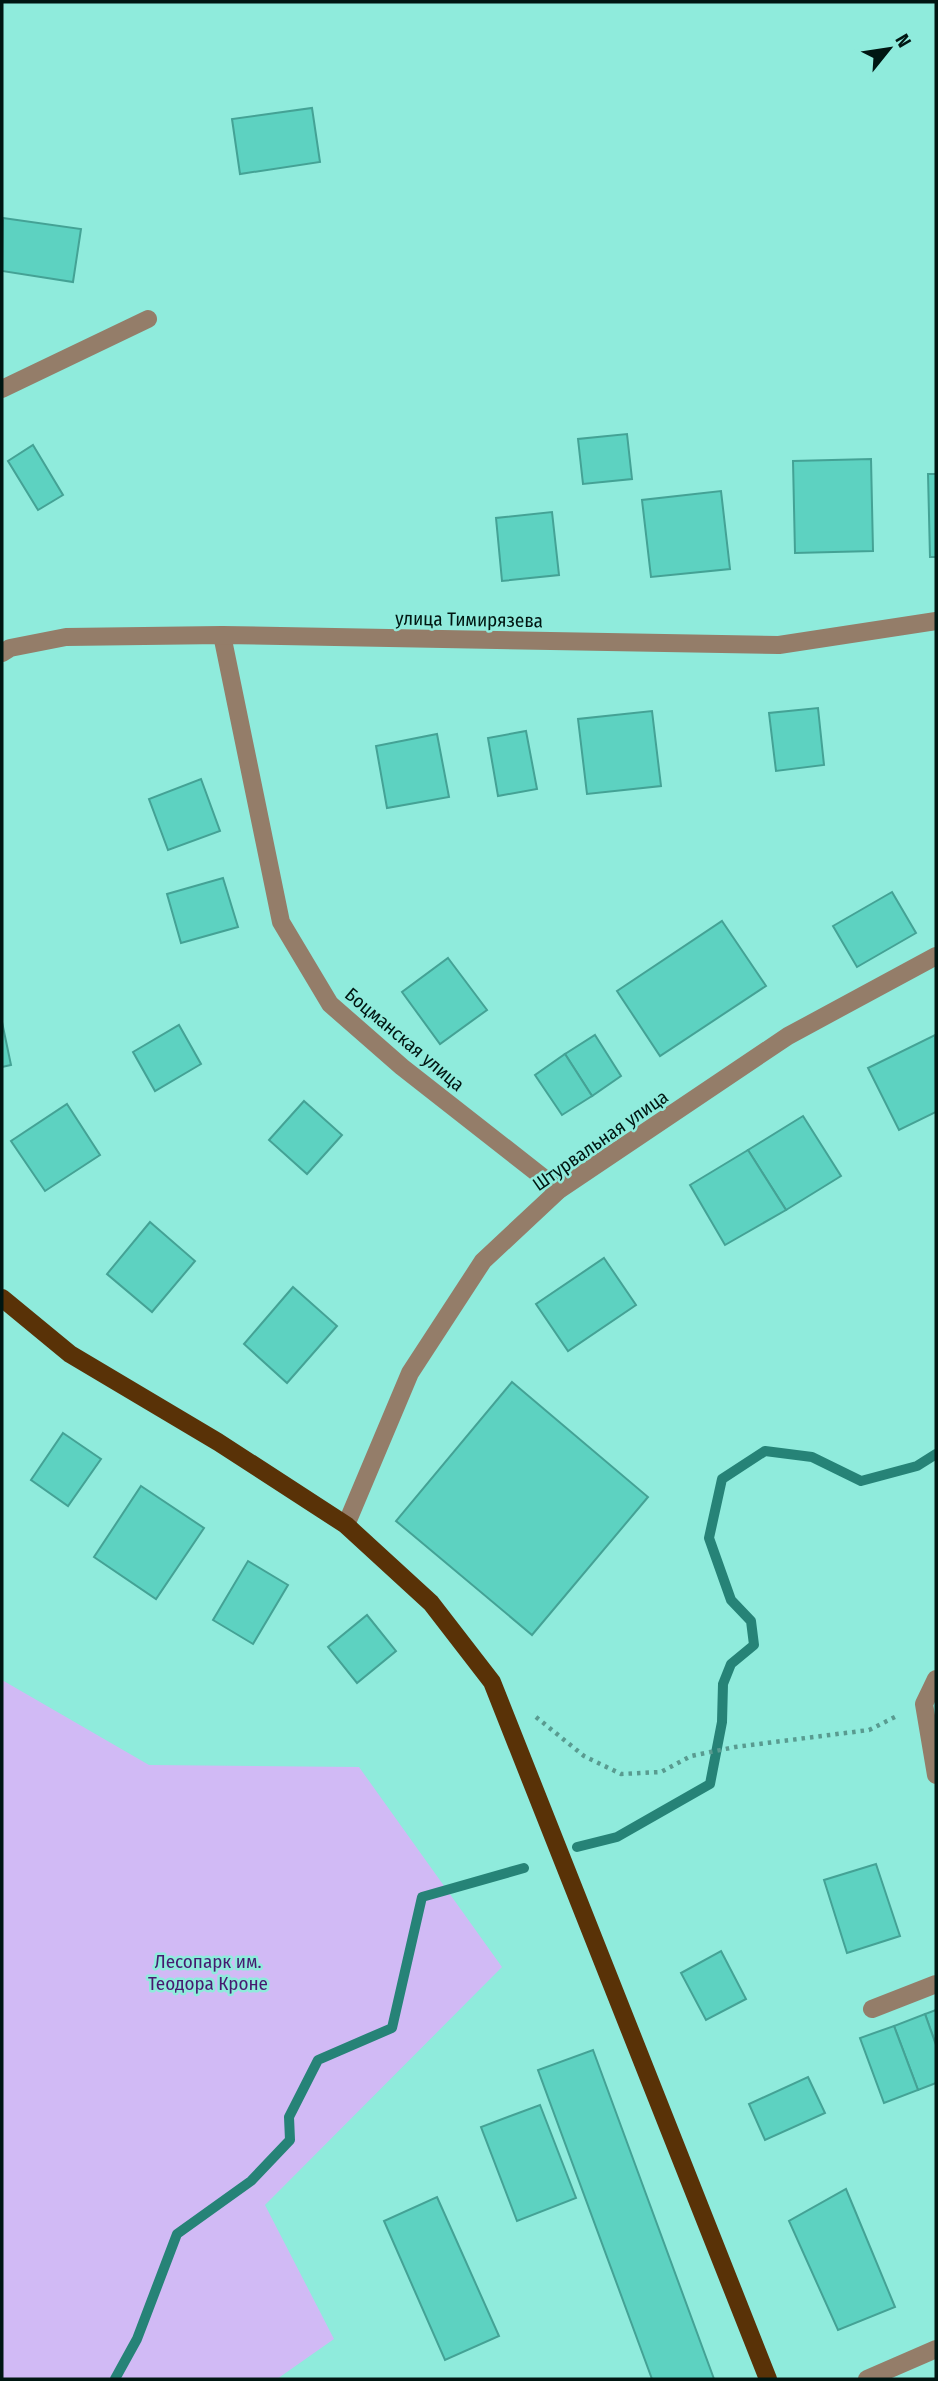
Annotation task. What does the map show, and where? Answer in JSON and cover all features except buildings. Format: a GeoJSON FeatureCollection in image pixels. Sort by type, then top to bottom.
{"type":"FeatureCollection","features":[{"type":"Feature","properties":{"kind":"main road"},"geometry":{"type":"LineString","coordinates":[[2,1298],[70,1354],[218,1442],[346,1525],[431,1603],[492,1682],[768,2379]]}},
{"type":"Feature","properties":{"kind":"street"},"geometry":{"type":"LineString","coordinates":[[2,389],[148,319]]}},
{"type":"Feature","properties":{"kind":"street","name":"улица Тимирязева"},"geometry":{"type":"LineString","coordinates":[[2,653],[10,648],[66,637],[222,635],[779,645],[936,621]]}},
{"type":"Feature","properties":{"kind":"street","name":"Боцманская улица"},"geometry":{"type":"LineString","coordinates":[[222,635],[281,922],[330,1004],[402,1067],[559,1190]]}},
{"type":"Feature","properties":{"kind":"street","name":"Штурвальная улица"},"geometry":{"type":"LineString","coordinates":[[346,1525],[410,1373],[483,1261],[559,1190],[788,1036],[936,956]]}},
{"type":"Feature","properties":{"kind":"street"},"geometry":{"type":"LineString","coordinates":[[936,1679],[924,1704],[936,1776]]}},
{"type":"Feature","properties":{"kind":"street"},"geometry":{"type":"LineString","coordinates":[[872,2009],[936,1984]]}},
{"type":"Feature","properties":{"kind":"street"},"geometry":{"type":"LineString","coordinates":[[867,2379],[936,2349]]}},
{"type":"Feature","properties":{"kind":"path"},"geometry":{"type":"LineString","coordinates":[[535,1716],[584,1756],[621,1774],[661,1772],[691,1756],[735,1747],[869,1730],[924,1704]]}},
{"type":"Feature","properties":{"kind":"green space","name":"Лесопарк им. Теодора Кроне"},"geometry":{"type":"Polygon","coordinates":[[[2,1680],[149,1765],[359,1767],[502,1967],[265,2205],[334,2339],[277,2379],[2,2379],[2,1680]]]}},
{"type":"Feature","properties":{"kind":"waterway"},"geometry":{"type":"LineString","coordinates":[[577,1847],[617,1837],[710,1784],[722,1722],[723,1684],[731,1664],[754,1645],[751,1621],[731,1600],[709,1538],[722,1479],[765,1451],[812,1457],[861,1481],[917,1466],[936,1454]]}},
{"type":"Feature","properties":{"kind":"waterway"},"geometry":{"type":"LineString","coordinates":[[115,2379],[137,2339],[177,2234],[251,2181],[290,2140],[289,2117],[318,2060],[392,2028],[422,1897],[524,1868]]}}]}
